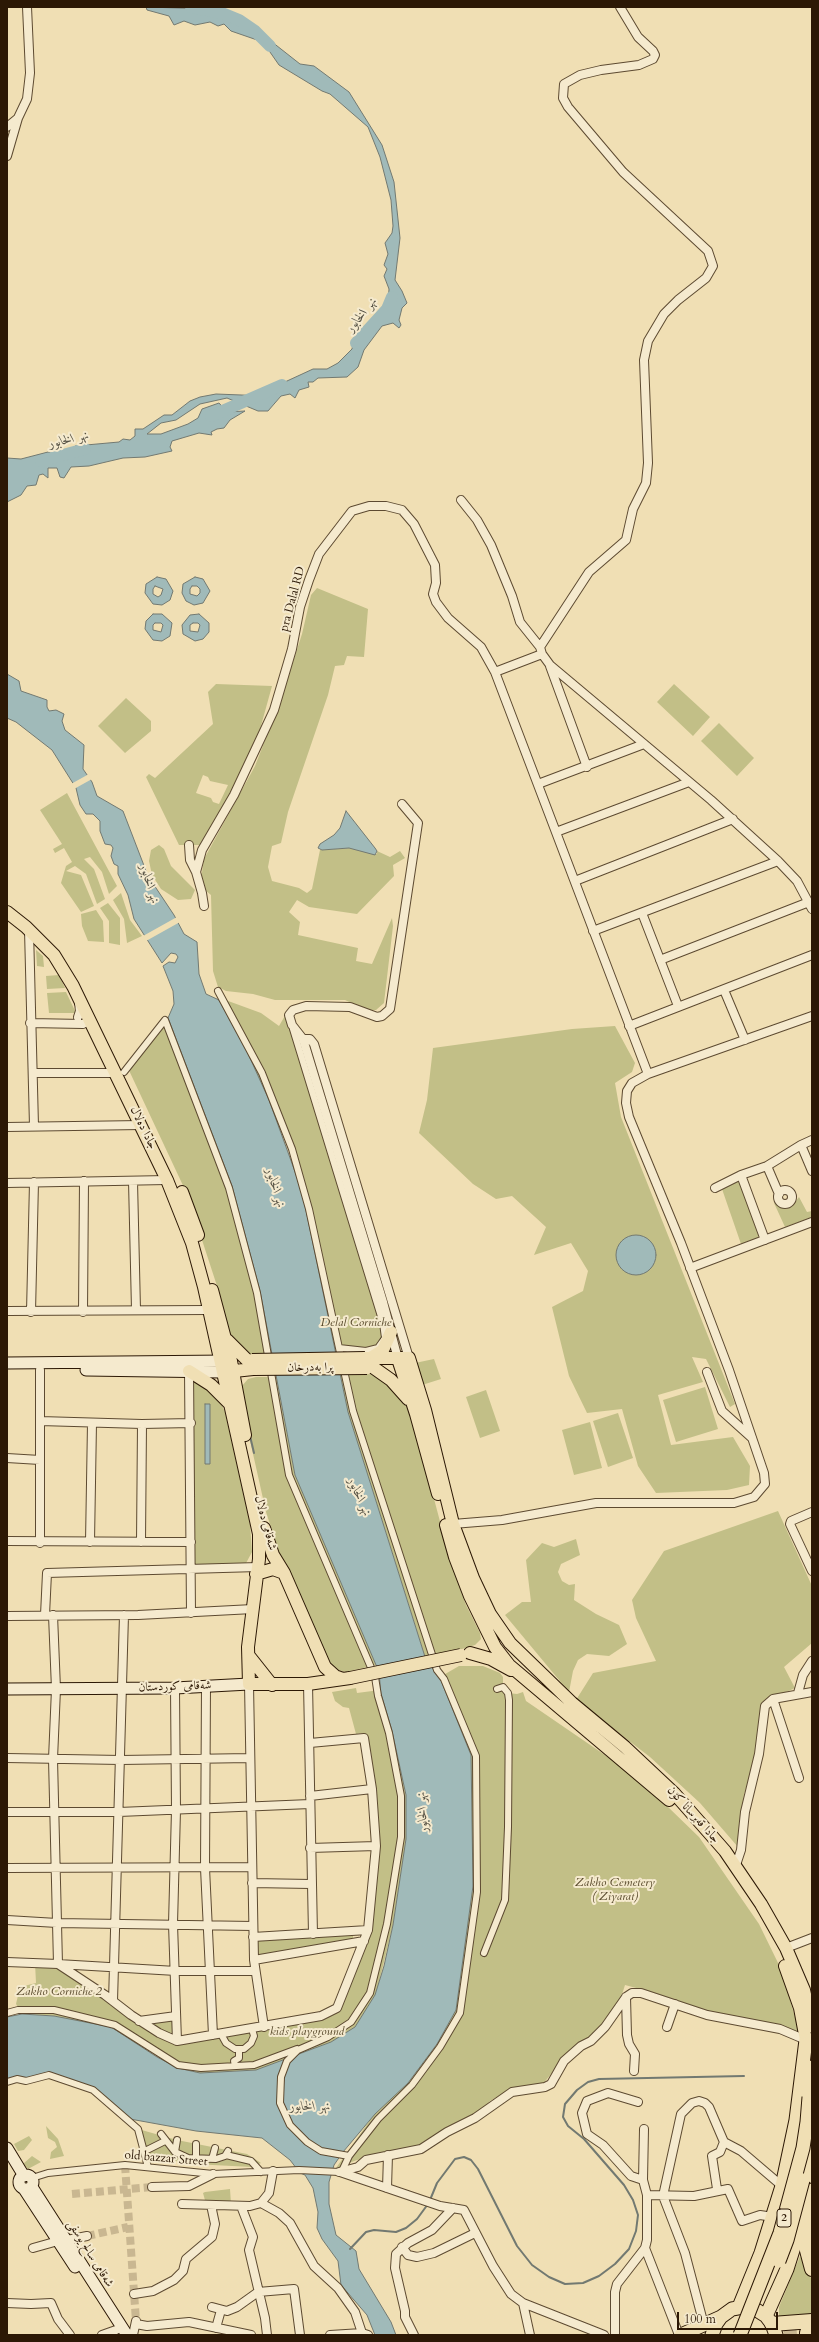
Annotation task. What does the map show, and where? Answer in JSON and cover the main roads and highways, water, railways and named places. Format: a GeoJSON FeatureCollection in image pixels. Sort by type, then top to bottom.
{"type":"FeatureCollection","features":[{"type":"Feature","properties":{"kind":"highway","name":"2"},"geometry":{"type":"LineString","coordinates":[[740,2335],[780,2233],[803,2148],[807,2126],[809,2097],[809,2063],[806,2040]]}},
{"type":"Feature","properties":{"kind":"highway"},"geometry":{"type":"LineString","coordinates":[[739,2307],[782,2186],[796,2120],[806,2040]]}},
{"type":"Feature","properties":{"kind":"highway","name":"2"},"geometry":{"type":"LineString","coordinates":[[750,2335],[787,2240],[812,2141]]}},
{"type":"Feature","properties":{"kind":"highway"},"geometry":{"type":"LineString","coordinates":[[771,2325],[812,2190]]}},
{"type":"Feature","properties":{"kind":"highway"},"geometry":{"type":"LineString","coordinates":[[806,2213],[805,2243],[812,2269]]}},
{"type":"Feature","properties":{"kind":"highway"},"geometry":{"type":"LineString","coordinates":[[680,2335],[708,2330],[721,2317],[739,2307],[755,2309],[771,2325],[808,2327]]}},
{"type":"Feature","properties":{"kind":"highway"},"geometry":{"type":"LineString","coordinates":[[791,2335],[808,2327]]}},
{"type":"Feature","properties":{"kind":"main road","name":"جادا دەلال"},"geometry":{"type":"LineString","coordinates":[[7,903],[42,932],[71,969],[120,1073],[192,1216],[205,1257],[223,1334]]}},
{"type":"Feature","properties":{"kind":"main road","name":"جادا دەلال"},"geometry":{"type":"LineString","coordinates":[[7,912],[29,930],[54,955],[78,996],[84,1019],[120,1073],[167,1180],[192,1243],[208,1310],[226,1367]]}},
{"type":"Feature","properties":{"kind":"main road"},"geometry":{"type":"LineString","coordinates":[[391,1332],[383,1350],[370,1363],[391,1380],[404,1393],[413,1406]]}},
{"type":"Feature","properties":{"kind":"main road"},"geometry":{"type":"LineString","coordinates":[[223,1334],[236,1351],[250,1365],[233,1400]]}},
{"type":"Feature","properties":{"kind":"main road"},"geometry":{"type":"LineString","coordinates":[[223,1334],[226,1367],[233,1400]]}},
{"type":"Feature","properties":{"kind":"main road","name":"پرا بەدرخان"},"geometry":{"type":"LineString","coordinates":[[226,1367],[250,1365],[405,1363]]}},
{"type":"Feature","properties":{"kind":"main road","name":"جادا قەبرسانا کۆن"},"geometry":{"type":"LineString","coordinates":[[405,1363],[413,1406],[455,1557],[470,1596],[495,1647],[509,1665],[665,1795],[720,1856],[747,1898],[783,1960],[800,2008],[806,2040]]}},
{"type":"Feature","properties":{"kind":"main road","name":"جادا قەبرسانا کۆن"},"geometry":{"type":"LineString","coordinates":[[405,1363],[453,1524],[473,1578],[490,1614],[512,1645],[572,1703],[625,1747],[674,1793],[736,1865],[786,1948],[804,1990],[812,2026]]}},
{"type":"Feature","properties":{"kind":"main road"},"geometry":{"type":"LineString","coordinates":[[7,1364],[226,1367]]}},
{"type":"Feature","properties":{"kind":"main road"},"geometry":{"type":"LineString","coordinates":[[7,1369],[189,1371],[226,1367]]}},
{"type":"Feature","properties":{"kind":"main road"},"geometry":{"type":"LineString","coordinates":[[189,1371],[233,1400]]}},
{"type":"Feature","properties":{"kind":"main road","name":"شەقامی دەلال"},"geometry":{"type":"LineString","coordinates":[[233,1400],[258,1530],[260,1551],[249,1656],[250,1684]]}},
{"type":"Feature","properties":{"kind":"main road","name":"شەقامی دەلال"},"geometry":{"type":"LineString","coordinates":[[233,1400],[265,1534],[273,1554],[284,1573],[322,1659],[330,1673],[346,1679]]}},
{"type":"Feature","properties":{"kind":"main road"},"geometry":{"type":"LineString","coordinates":[[257,1571],[273,1569],[284,1573]]}},
{"type":"Feature","properties":{"kind":"main road","name":"شەقامی کوردستان"},"geometry":{"type":"LineString","coordinates":[[7,1689],[174,1688],[250,1684],[309,1684],[346,1679],[495,1647],[512,1645]]}},
{"type":"Feature","properties":{"kind":"main road"},"geometry":{"type":"LineString","coordinates":[[465,1654],[491,1659],[524,1678]]}},
{"type":"Feature","properties":{"kind":"main road"},"geometry":{"type":"LineString","coordinates":[[249,1656],[272,1685]]}},
{"type":"Feature","properties":{"kind":"main road"},"geometry":{"type":"LineString","coordinates":[[309,1684],[322,1659]]}},
{"type":"Feature","properties":{"kind":"main road","name":"شەقامی سالح یوسفی"},"geometry":{"type":"LineString","coordinates":[[7,2148],[26,2182],[118,2332]]}},
{"type":"Feature","properties":{"kind":"main road","name":"شەقامی سالح یوسفی"},"geometry":{"type":"LineString","coordinates":[[7,2161],[26,2182]]}},
{"type":"Feature","properties":{"kind":"main road","name":"شەقامی سالح یوسفی"},"geometry":{"type":"LineString","coordinates":[[62,2241],[127,2335]]}},
{"type":"Feature","properties":{"kind":"water","name":"نهر الخابور"},"geometry":{"type":"Polygon","coordinates":[[[146,7],[213,9],[246,30],[267,38],[300,64],[314,66],[349,92],[382,145],[394,182],[400,238],[395,280],[407,303],[402,308],[399,320],[401,325],[399,328],[393,323],[382,326],[364,350],[358,367],[347,377],[318,378],[313,382],[308,382],[309,387],[299,390],[295,398],[290,394],[281,396],[268,411],[258,411],[227,398],[200,404],[176,420],[161,423],[147,434],[161,434],[188,424],[198,418],[202,409],[219,403],[227,412],[245,411],[230,420],[224,428],[211,432],[212,435],[199,433],[172,441],[170,447],[172,451],[145,457],[123,458],[89,466],[71,467],[64,478],[60,477],[57,468],[48,468],[48,478],[43,474],[39,475],[36,485],[27,486],[21,495],[7,502],[7,458],[21,459],[48,452],[60,457],[70,453],[75,446],[119,442],[123,439],[130,440],[135,436],[135,429],[143,429],[164,415],[172,415],[190,401],[200,397],[216,394],[267,396],[268,391],[274,387],[313,369],[327,369],[338,363],[352,349],[353,344],[375,324],[388,307],[389,289],[384,276],[387,269],[384,265],[388,254],[385,243],[392,233],[393,226],[391,200],[380,157],[368,127],[330,94],[322,91],[279,65],[263,42],[231,31],[224,24],[218,26],[210,22],[195,25],[184,21],[174,25],[169,16],[147,10],[146,7]]]}},
{"type":"Feature","properties":{"kind":"water"},"geometry":{"type":"Polygon","coordinates":[[[157,577],[166,579],[173,591],[170,600],[162,605],[153,604],[145,593],[146,584],[157,577]],[[155,586],[153,589],[153,594],[158,597],[161,595],[163,589],[155,586]]]}},
{"type":"Feature","properties":{"kind":"water"},"geometry":{"type":"Polygon","coordinates":[[[195,577],[203,579],[210,591],[203,603],[194,605],[186,601],[182,593],[183,584],[195,577]],[[192,586],[190,589],[190,594],[197,596],[200,593],[200,589],[197,586],[192,586]]]}},
{"type":"Feature","properties":{"kind":"water"},"geometry":{"type":"Polygon","coordinates":[[[153,614],[162,614],[172,623],[170,636],[162,641],[153,640],[145,629],[146,621],[153,614]],[[155,623],[153,625],[153,630],[161,632],[163,625],[161,623],[155,623]]]}},
{"type":"Feature","properties":{"kind":"water"},"geometry":{"type":"Polygon","coordinates":[[[199,614],[209,623],[209,632],[203,639],[195,641],[183,634],[182,625],[190,615],[199,614]],[[193,623],[190,625],[190,631],[198,632],[200,625],[198,623],[193,623]]]}},
{"type":"Feature","properties":{"kind":"water","name":"نهر الخابور"},"geometry":{"type":"Polygon","coordinates":[[[7,674],[19,681],[21,691],[47,700],[47,707],[49,711],[56,710],[64,714],[62,721],[65,730],[84,745],[83,769],[92,782],[97,796],[123,811],[148,876],[174,915],[184,934],[197,942],[199,974],[206,994],[219,1000],[245,1047],[269,1100],[302,1191],[348,1412],[426,1660],[440,1678],[471,1755],[473,1886],[456,2010],[437,2044],[408,2083],[375,2114],[343,2152],[334,2165],[329,2182],[329,2204],[336,2235],[356,2251],[359,2269],[391,2322],[396,2335],[375,2335],[367,2315],[341,2285],[338,2261],[322,2239],[317,2228],[318,2212],[313,2188],[305,2175],[300,2173],[290,2160],[262,2138],[196,2131],[130,2119],[94,2088],[49,2072],[28,2078],[17,2077],[7,2079],[7,2017],[22,2014],[54,2016],[111,2027],[157,2057],[178,2068],[200,2073],[256,2070],[331,2042],[355,2027],[375,1995],[384,1966],[393,1925],[406,1839],[406,1795],[392,1731],[381,1694],[379,1672],[295,1475],[260,1291],[232,1186],[168,1018],[174,1004],[173,991],[163,966],[169,962],[175,963],[178,957],[176,954],[171,953],[162,963],[134,919],[128,895],[118,874],[118,866],[114,864],[111,856],[113,848],[111,845],[105,844],[100,831],[100,821],[93,814],[86,814],[80,805],[76,788],[52,750],[16,722],[7,718],[7,674]]]}},
{"type":"Feature","properties":{"kind":"water"},"geometry":{"type":"Polygon","coordinates":[[[346,811],[377,851],[375,855],[349,848],[322,850],[318,848],[320,844],[334,835],[340,828],[346,811]]]}},
{"type":"Feature","properties":{"kind":"water"},"geometry":{"type":"Polygon","coordinates":[[[632,1235],[640,1235],[647,1238],[653,1244],[656,1255],[653,1266],[647,1272],[640,1275],[632,1275],[625,1272],[619,1266],[616,1259],[616,1251],[619,1244],[625,1238],[632,1235]]]}},
{"type":"Feature","properties":{"kind":"water"},"geometry":{"type":"Polygon","coordinates":[[[205,1404],[210,1404],[210,1464],[205,1464],[205,1404]]]}},
{"type":"Feature","properties":{"kind":"waterway","name":"نهر الخابور"},"geometry":{"type":"LineString","coordinates":[[191,7],[222,13],[239,20],[255,31],[270,46]]}},
{"type":"Feature","properties":{"kind":"waterway","name":"نهر الخابور"},"geometry":{"type":"LineString","coordinates":[[356,343],[387,309],[392,297]]}},
{"type":"Feature","properties":{"kind":"waterway","name":"نهر الخابور"},"geometry":{"type":"LineString","coordinates":[[211,416],[282,385]]}},
{"type":"Feature","properties":{"kind":"waterway","name":"نهر الخابور"},"geometry":{"type":"LineString","coordinates":[[41,461],[85,449]]}},
{"type":"Feature","properties":{"kind":"waterway"},"geometry":{"type":"LineString","coordinates":[[250,1436],[254,1453]]}},
{"type":"Feature","properties":{"kind":"waterway"},"geometry":{"type":"LineString","coordinates":[[430,2200],[437,2183],[455,2159],[464,2157],[471,2160],[478,2169],[517,2246],[532,2265],[549,2277],[565,2284],[583,2283],[599,2276],[615,2264],[629,2249],[636,2231],[638,2215],[633,2200],[624,2185],[584,2139],[568,2126],[563,2117],[565,2104],[577,2090],[588,2082],[599,2079],[744,2076]]}},
{"type":"Feature","properties":{"kind":"waterway"},"geometry":{"type":"LineString","coordinates":[[350,2249],[366,2232],[374,2230],[396,2232],[406,2228],[417,2219],[428,2204]]}},
{"type":"Feature","properties":{"kind":"tunnel"},"geometry":{"type":"LineString","coordinates":[[125,2165],[136,2321]]}},
{"type":"Feature","properties":{"kind":"tunnel"},"geometry":{"type":"LineString","coordinates":[[72,2194],[152,2187]]}},
{"type":"Feature","properties":{"kind":"tunnel"},"geometry":{"type":"LineString","coordinates":[[87,2236],[128,2227]]}},
{"type":"Feature","properties":{"kind":"tunnel"},"geometry":{"type":"LineString","coordinates":[[784,2335],[807,2333]]}},
{"type":"Feature","properties":{"kind":"park label","name":"Delal Corniche"},"geometry":{"type":"Point","coordinates":[356,1323]}},
{"type":"Feature","properties":{"kind":"park label","name":"Zakho Cemetery ( Ziyarat)"},"geometry":{"type":"Point","coordinates":[615,1890]}},
{"type":"Feature","properties":{"kind":"park label","name":"Zakho Corniche 2"},"geometry":{"type":"Point","coordinates":[59,1992]}},
{"type":"Feature","properties":{"kind":"park label","name":"kids playground"},"geometry":{"type":"Point","coordinates":[307,2032]}}]}
